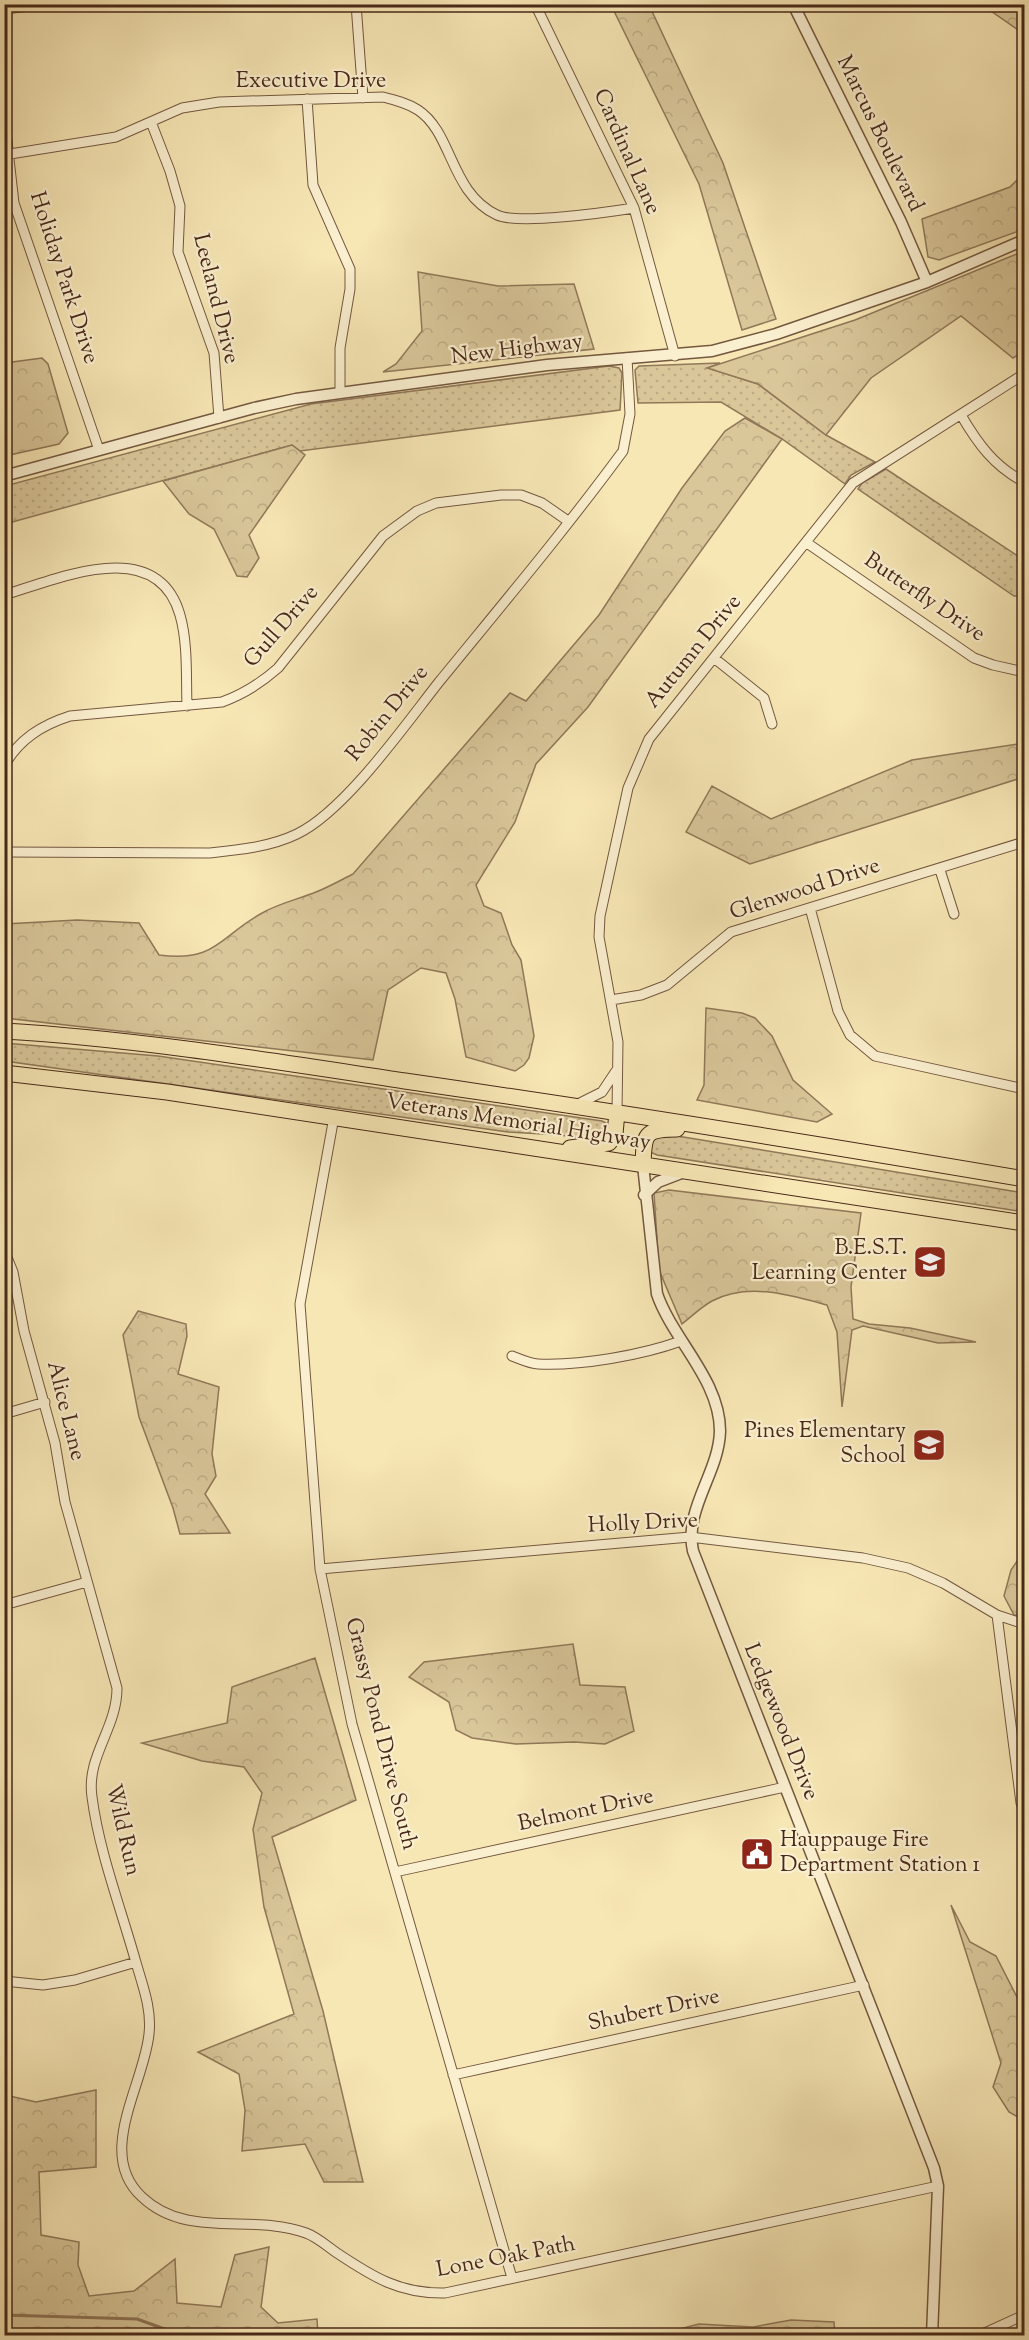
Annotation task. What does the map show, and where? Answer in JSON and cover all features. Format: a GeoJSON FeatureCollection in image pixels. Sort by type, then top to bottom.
{"type":"FeatureCollection","features":[{"type":"Feature","properties":{"kind":"highway","name":"Veterans Memorial Highway"},"geometry":{"type":"LineString","coordinates":[[4,1031],[185,1049],[617,1112],[1024,1179]]}},
{"type":"Feature","properties":{"kind":"highway","name":"Veterans Memorial Highway"},"geometry":{"type":"LineString","coordinates":[[4,1073],[122,1085],[1024,1223]]}},
{"type":"Feature","properties":{"kind":"highway"},"geometry":{"type":"LineString","coordinates":[[543,1149],[609,1143],[615,1134],[617,1112]]}},
{"type":"Feature","properties":{"kind":"highway"},"geometry":{"type":"LineString","coordinates":[[643,1165],[645,1137],[655,1129],[730,1130]]}},
{"type":"Feature","properties":{"kind":"street"},"geometry":{"type":"LineString","coordinates":[[4,9],[47,4]]}},
{"type":"Feature","properties":{"kind":"street"},"geometry":{"type":"LineString","coordinates":[[356,4],[363,98]]}},
{"type":"Feature","properties":{"kind":"street","name":"Cardinal Lane"},"geometry":{"type":"LineString","coordinates":[[535,4],[634,208],[675,357]]}},
{"type":"Feature","properties":{"kind":"street","name":"Marcus Boulevard"},"geometry":{"type":"LineString","coordinates":[[793,4],[901,222],[927,282]]}},
{"type":"Feature","properties":{"kind":"street","name":"Executive Drive"},"geometry":{"type":"LineString","coordinates":[[10,154],[116,137],[182,108],[219,102],[383,97],[419,111],[432,124],[462,183],[477,202],[497,215],[512,219],[634,208]]}},
{"type":"Feature","properties":{"kind":"street"},"geometry":{"type":"LineString","coordinates":[[307,99],[313,185],[350,269],[350,290],[340,348],[340,392]]}},
{"type":"Feature","properties":{"kind":"street","name":"Holiday Park Drive"},"geometry":{"type":"LineString","coordinates":[[4,115],[14,203],[99,450]]}},
{"type":"Feature","properties":{"kind":"street","name":"Leeland Drive"},"geometry":{"type":"LineString","coordinates":[[150,122],[170,171],[180,206],[178,252],[214,353],[219,418]]}},
{"type":"Feature","properties":{"kind":"street","name":"New Highway"},"geometry":{"type":"LineString","coordinates":[[4,476],[255,408],[340,392],[547,365],[627,358],[675,357],[741,345],[927,282],[1024,240]]}},
{"type":"Feature","properties":{"kind":"street","name":"Robin Drive"},"geometry":{"type":"LineString","coordinates":[[4,852],[209,853],[265,846],[299,834],[337,805],[391,743],[623,451],[630,414],[627,358]]}},
{"type":"Feature","properties":{"kind":"street","name":"Autumn Drive"},"geometry":{"type":"LineString","coordinates":[[617,1112],[618,1042],[599,937],[600,916],[628,788],[650,739],[853,483],[1024,374]]}},
{"type":"Feature","properties":{"kind":"street"},"geometry":{"type":"LineString","coordinates":[[961,415],[979,445],[994,462],[1024,482]]}},
{"type":"Feature","properties":{"kind":"street","name":"Gull Drive"},"geometry":{"type":"LineString","coordinates":[[4,766],[17,746],[32,734],[60,719],[116,711],[222,702],[262,683],[278,668],[383,537],[417,511],[436,503],[501,495],[521,495],[542,503],[568,521]]}},
{"type":"Feature","properties":{"kind":"street","name":"Butterfly Drive"},"geometry":{"type":"LineString","coordinates":[[807,543],[974,658],[1024,672]]}},
{"type":"Feature","properties":{"kind":"street"},"geometry":{"type":"LineString","coordinates":[[4,596],[81,573],[119,566],[139,569],[153,576],[174,600],[181,615],[187,706]]}},
{"type":"Feature","properties":{"kind":"street"},"geometry":{"type":"LineString","coordinates":[[714,658],[764,699],[772,724]]}},
{"type":"Feature","properties":{"kind":"street","name":"Glenwood Drive"},"geometry":{"type":"LineString","coordinates":[[611,1000],[641,995],[667,985],[731,933],[940,870],[1024,842]]}},
{"type":"Feature","properties":{"kind":"street"},"geometry":{"type":"LineString","coordinates":[[940,870],[954,914]]}},
{"type":"Feature","properties":{"kind":"street"},"geometry":{"type":"LineString","coordinates":[[810,908],[838,1011],[850,1035],[875,1056],[1024,1089]]}},
{"type":"Feature","properties":{"kind":"street"},"geometry":{"type":"LineString","coordinates":[[575,1106],[602,1092],[617,1068]]}},
{"type":"Feature","properties":{"kind":"street","name":"Grassy Pond Drive South"},"geometry":{"type":"LineString","coordinates":[[334,1117],[300,1304],[320,1569],[352,1724],[512,2278]]}},
{"type":"Feature","properties":{"kind":"street","name":"Ledgewood Drive"},"geometry":{"type":"LineString","coordinates":[[643,1165],[644,1195],[657,1294],[662,1309],[708,1388],[717,1411],[720,1432],[717,1450],[692,1519],[690,1537],[698,1569],[864,1985],[934,2168],[938,2186],[932,2336]]}},
{"type":"Feature","properties":{"kind":"street"},"geometry":{"type":"LineString","coordinates":[[644,1195],[658,1182],[686,1171]]}},
{"type":"Feature","properties":{"kind":"street","name":"Alice Lane"},"geometry":{"type":"LineString","coordinates":[[4,1250],[13,1272],[24,1330],[45,1402],[65,1502],[87,1582]]}},
{"type":"Feature","properties":{"kind":"street"},"geometry":{"type":"LineString","coordinates":[[512,1356],[537,1364],[588,1360],[633,1355],[681,1341]]}},
{"type":"Feature","properties":{"kind":"street"},"geometry":{"type":"LineString","coordinates":[[4,1414],[45,1402]]}},
{"type":"Feature","properties":{"kind":"street","name":"Holly Drive"},"geometry":{"type":"LineString","coordinates":[[320,1569],[690,1537],[863,1558],[908,1568],[943,1583],[996,1615],[1024,1624]]}},
{"type":"Feature","properties":{"kind":"street"},"geometry":{"type":"LineString","coordinates":[[4,1605],[87,1582]]}},
{"type":"Feature","properties":{"kind":"street","name":"Wild Run"},"geometry":{"type":"LineString","coordinates":[[87,1582],[117,1688],[117,1707],[108,1733],[95,1758],[91,1778],[92,1797],[149,2014],[145,2055]]}},
{"type":"Feature","properties":{"kind":"street"},"geometry":{"type":"LineString","coordinates":[[996,1615],[1021,1803],[1024,1810]]}},
{"type":"Feature","properties":{"kind":"street","name":"Belmont Drive"},"geometry":{"type":"LineString","coordinates":[[395,1872],[785,1787]]}},
{"type":"Feature","properties":{"kind":"street"},"geometry":{"type":"LineString","coordinates":[[4,1981],[43,1985],[75,1980],[136,1962]]}},
{"type":"Feature","properties":{"kind":"street","name":"Shubert Drive"},"geometry":{"type":"LineString","coordinates":[[453,2075],[864,1985]]}},
{"type":"Feature","properties":{"kind":"street","name":"Lone Oak Path"},"geometry":{"type":"LineString","coordinates":[[145,2055],[122,2139],[124,2174],[139,2195],[156,2210],[176,2219],[286,2227],[309,2234],[365,2272],[404,2289],[421,2293],[445,2293],[938,2186]]}},
{"type":"Feature","properties":{"kind":"street"},"geometry":{"type":"LineString","coordinates":[[978,2336],[1024,2316]]}},
{"type":"Feature","properties":{"kind":"green space"},"geometry":{"type":"Polygon","coordinates":[[[611,5],[649,5],[723,163],[776,319],[742,330],[699,184],[611,5]]]}},
{"type":"Feature","properties":{"kind":"green space"},"geometry":{"type":"Polygon","coordinates":[[[1024,8],[1024,34],[991,11],[1024,8]]]}},
{"type":"Feature","properties":{"kind":"green space"},"geometry":{"type":"Polygon","coordinates":[[[1024,173],[1024,229],[939,260],[928,257],[922,219],[1010,187],[1024,173]]]}},
{"type":"Feature","properties":{"kind":"green space"},"geometry":{"type":"Polygon","coordinates":[[[1024,251],[1024,351],[1013,358],[961,316],[871,378],[826,435],[758,384],[707,368],[855,320],[1024,251]]]}},
{"type":"Feature","properties":{"kind":"green space"},"geometry":{"type":"Polygon","coordinates":[[[418,272],[498,286],[574,284],[594,349],[383,372],[396,364],[422,331],[418,272]]]}},
{"type":"Feature","properties":{"kind":"green space"},"geometry":{"type":"Polygon","coordinates":[[[42,358],[48,364],[68,433],[59,444],[5,456],[5,363],[42,358]]]}},
{"type":"Feature","properties":{"kind":"green space"},"geometry":{"type":"Polygon","coordinates":[[[720,363],[708,368],[758,384],[826,435],[875,462],[851,475],[845,484],[782,439],[721,402],[638,403],[635,370],[639,366],[720,363]]]}},
{"type":"Feature","properties":{"kind":"green space"},"geometry":{"type":"Polygon","coordinates":[[[609,366],[619,368],[622,373],[620,410],[300,451],[292,445],[5,524],[5,486],[311,404],[609,366]]]}},
{"type":"Feature","properties":{"kind":"green space"},"geometry":{"type":"Polygon","coordinates":[[[745,418],[782,439],[588,707],[536,764],[515,822],[476,885],[484,906],[501,913],[512,945],[521,960],[534,1036],[529,1058],[524,1065],[515,1071],[466,1057],[455,999],[446,973],[421,968],[388,990],[373,1060],[5,1018],[5,924],[77,920],[139,923],[159,955],[194,955],[217,945],[249,921],[270,909],[321,890],[353,874],[510,693],[526,701],[599,615],[682,488],[725,431],[745,418]]]}},
{"type":"Feature","properties":{"kind":"green space"},"geometry":{"type":"Polygon","coordinates":[[[292,445],[305,455],[249,535],[259,558],[247,577],[237,576],[214,529],[189,514],[163,481],[292,445]]]}},
{"type":"Feature","properties":{"kind":"green space"},"geometry":{"type":"Polygon","coordinates":[[[886,469],[1024,560],[1024,596],[1014,596],[858,489],[862,483],[886,469]]]}},
{"type":"Feature","properties":{"kind":"green space"},"geometry":{"type":"Polygon","coordinates":[[[1024,743],[1024,777],[750,864],[686,832],[712,786],[771,819],[912,760],[1024,743]]]}},
{"type":"Feature","properties":{"kind":"green space"},"geometry":{"type":"Polygon","coordinates":[[[706,1008],[742,1013],[755,1018],[772,1036],[793,1080],[832,1114],[817,1122],[697,1100],[704,1085],[706,1008]]]}},
{"type":"Feature","properties":{"kind":"green space"},"geometry":{"type":"Polygon","coordinates":[[[4,1043],[158,1056],[602,1121],[612,1126],[612,1134],[592,1140],[560,1135],[508,1132],[5,1061],[4,1043]]]}},
{"type":"Feature","properties":{"kind":"green space"},"geometry":{"type":"Polygon","coordinates":[[[659,1133],[1024,1193],[1024,1212],[657,1155],[650,1152],[647,1142],[659,1133]]]}},
{"type":"Feature","properties":{"kind":"green space"},"geometry":{"type":"Polygon","coordinates":[[[669,1190],[861,1213],[851,1287],[853,1319],[869,1324],[910,1328],[976,1342],[938,1343],[863,1326],[852,1330],[842,1407],[837,1332],[827,1305],[784,1294],[740,1292],[712,1301],[682,1324],[659,1270],[654,1193],[669,1190]]]}},
{"type":"Feature","properties":{"kind":"green space"},"geometry":{"type":"Polygon","coordinates":[[[138,1311],[186,1324],[187,1336],[178,1374],[219,1387],[212,1454],[216,1476],[205,1494],[230,1533],[180,1534],[173,1508],[139,1417],[123,1335],[138,1311]]]}},
{"type":"Feature","properties":{"kind":"green space"},"geometry":{"type":"Polygon","coordinates":[[[1024,1551],[1024,1617],[1014,1615],[1004,1596],[1011,1570],[1024,1551]]]}},
{"type":"Feature","properties":{"kind":"green space"},"geometry":{"type":"Polygon","coordinates":[[[573,1644],[580,1685],[625,1687],[634,1731],[605,1744],[574,1742],[516,1744],[472,1738],[456,1730],[449,1702],[409,1677],[424,1662],[573,1644]]]}},
{"type":"Feature","properties":{"kind":"green space"},"geometry":{"type":"Polygon","coordinates":[[[315,1658],[356,1800],[272,1837],[323,2011],[363,2182],[324,2182],[305,2144],[242,2151],[245,2110],[239,2074],[198,2052],[294,2014],[264,1907],[253,1829],[262,1793],[244,1767],[202,1761],[142,1743],[227,1723],[232,1687],[315,1658]]]}},
{"type":"Feature","properties":{"kind":"green space"},"geometry":{"type":"Polygon","coordinates":[[[951,1905],[970,1942],[996,1956],[1024,2011],[1023,2120],[1009,2112],[993,2087],[1001,2063],[951,1905]]]}},
{"type":"Feature","properties":{"kind":"green space"},"geometry":{"type":"Polygon","coordinates":[[[96,2090],[96,2167],[39,2172],[41,2235],[79,2242],[78,2265],[89,2296],[134,2291],[175,2259],[177,2303],[221,2307],[235,2255],[269,2247],[261,2307],[278,2323],[317,2319],[318,2335],[13,2336],[10,2331],[5,2330],[4,2216],[10,2190],[5,2182],[5,2095],[36,2102],[96,2090]]]}},
{"type":"Feature","properties":{"kind":"green space"},"geometry":{"type":"Polygon","coordinates":[[[791,2320],[834,2322],[835,2335],[656,2335],[699,2324],[753,2327],[791,2320]]]}},
{"type":"Feature","properties":{"kind":"waterway"},"geometry":{"type":"LineString","coordinates":[[4,2315],[137,2319],[184,2336]]}},
{"type":"Feature","properties":{"kind":"place","name":"B.E.S.T. Learning Center"},"geometry":{"type":"Point","coordinates":[930,1262]}},
{"type":"Feature","properties":{"kind":"place","name":"Pines Elementary School"},"geometry":{"type":"Point","coordinates":[929,1445]}},
{"type":"Feature","properties":{"kind":"place","name":"Hauppauge Fire Department Station 1"},"geometry":{"type":"Point","coordinates":[757,1854]}}]}
